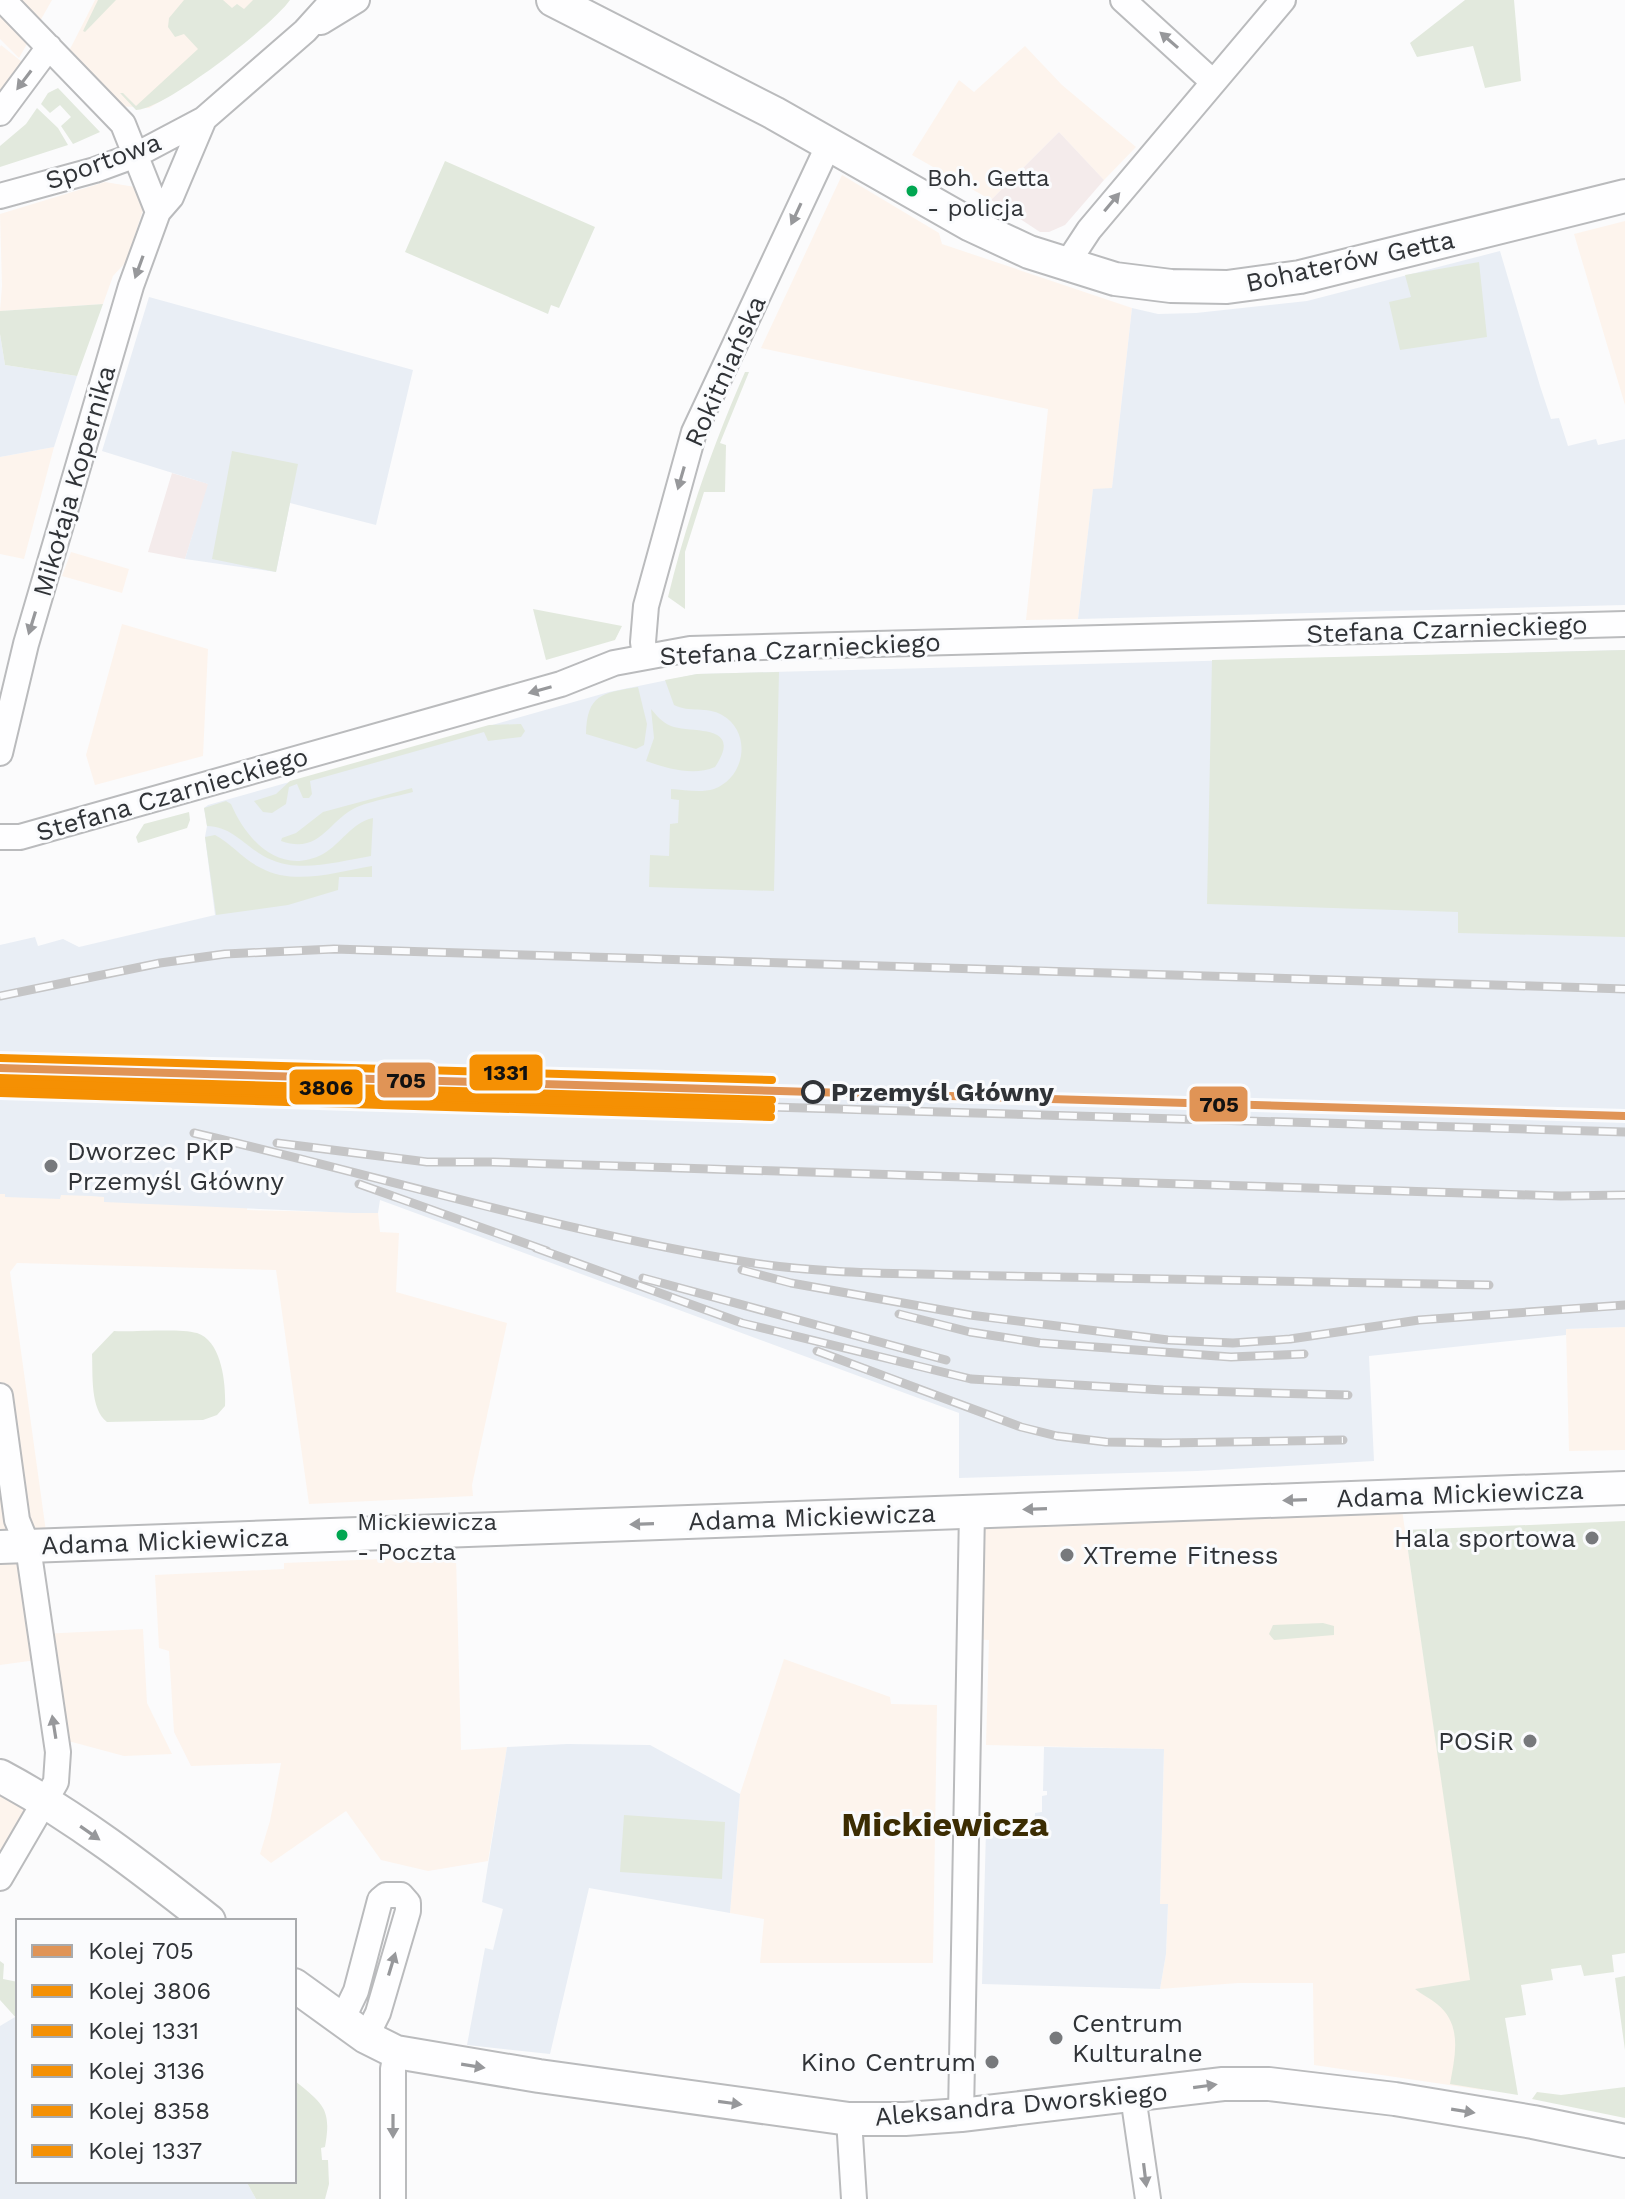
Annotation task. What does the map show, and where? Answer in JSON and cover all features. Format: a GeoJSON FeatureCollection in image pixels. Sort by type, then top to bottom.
{"type":"FeatureCollection","features":[{"type":"Feature","properties":{"kind":"main road","name":"Bohaterów Getta"},"geometry":{"type":"LineString","coordinates":[[553,0],[774,113],[971,225],[1066,265],[1115,279],[1171,286],[1227,287],[1300,277],[1625,196]]}},
{"type":"Feature","properties":{"kind":"main road","name":"Bohaterów Getta"},"geometry":{"type":"LineString","coordinates":[[596,0],[662,37],[774,113]]}},
{"type":"Feature","properties":{"kind":"main road","name":"Adama Mickiewicza"},"geometry":{"type":"LineString","coordinates":[[14,1547],[1625,1488]]}},
{"type":"Feature","properties":{"kind":"main road"},"geometry":{"type":"LineString","coordinates":[[0,1776],[45,1801],[206,1919]]}},
{"type":"Feature","properties":{"kind":"main road","name":"Aleksandra Dworskiego"},"geometry":{"type":"LineString","coordinates":[[296,1986],[354,2029],[396,2052],[539,2076],[849,2119],[961,2115],[1223,2084],[1269,2084],[1395,2099],[1625,2141]]}},
{"type":"Feature","properties":{"kind":"street"},"geometry":{"type":"LineString","coordinates":[[3,0],[123,124],[158,212]]}},
{"type":"Feature","properties":{"kind":"street"},"geometry":{"type":"LineString","coordinates":[[305,31],[314,0]]}},
{"type":"Feature","properties":{"kind":"street","name":"Mikołaja Kopernika"},"geometry":{"type":"LineString","coordinates":[[0,753],[26,644],[131,286],[158,212],[171,197],[204,119],[305,31],[333,0]]}},
{"type":"Feature","properties":{"kind":"street","name":"Mikołaja Kopernika"},"geometry":{"type":"LineString","coordinates":[[305,31],[357,0]]}},
{"type":"Feature","properties":{"kind":"street"},"geometry":{"type":"LineString","coordinates":[[1123,0],[1213,82]]}},
{"type":"Feature","properties":{"kind":"street"},"geometry":{"type":"LineString","coordinates":[[1066,265],[1089,230],[1283,0]]}},
{"type":"Feature","properties":{"kind":"street"},"geometry":{"type":"LineString","coordinates":[[0,113],[49,47]]}},
{"type":"Feature","properties":{"kind":"street","name":"Sportowa"},"geometry":{"type":"LineString","coordinates":[[0,196],[95,170],[136,155],[204,119]]}},
{"type":"Feature","properties":{"kind":"street","name":"Rokitniańska"},"geometry":{"type":"LineString","coordinates":[[645,656],[646,606],[694,432],[829,144]]}},
{"type":"Feature","properties":{"kind":"street","name":"Stefana Czarnieckiego"},"geometry":{"type":"LineString","coordinates":[[0,837],[20,837],[201,787],[561,684],[614,663],[690,649],[1625,624]]}},
{"type":"Feature","properties":{"kind":"street"},"geometry":{"type":"LineString","coordinates":[[0,1396],[17,1520],[14,1547],[58,1752],[56,1782],[0,1878]]}},
{"type":"Feature","properties":{"kind":"street"},"geometry":{"type":"LineString","coordinates":[[961,2115],[972,1511]]}},
{"type":"Feature","properties":{"kind":"street"},"geometry":{"type":"LineString","coordinates":[[386,1895],[401,1895],[408,1903],[408,1911],[378,2013],[354,2029],[356,1991],[380,1900],[386,1895]]}},
{"type":"Feature","properties":{"kind":"street"},"geometry":{"type":"LineString","coordinates":[[393,2199],[393,2069],[396,2052]]}},
{"type":"Feature","properties":{"kind":"street"},"geometry":{"type":"LineString","coordinates":[[1133,2096],[1148,2199]]}},
{"type":"Feature","properties":{"kind":"street"},"geometry":{"type":"LineString","coordinates":[[849,2119],[854,2199]]}},
{"type":"Feature","properties":{"kind":"shaded area"},"geometry":{"type":"Polygon","coordinates":[[[0,0],[52,0],[19,58],[0,39],[0,0]]]}},
{"type":"Feature","properties":{"kind":"shaded area"},"geometry":{"type":"Polygon","coordinates":[[[95,0],[262,0],[267,23],[189,84],[149,108],[118,106],[68,53],[95,0]]]}},
{"type":"Feature","properties":{"kind":"shaded area"},"geometry":{"type":"Polygon","coordinates":[[[98,0],[116,0],[85,32],[83,31],[98,0]]]}},
{"type":"Feature","properties":{"kind":"shaded area"},"geometry":{"type":"Polygon","coordinates":[[[184,0],[223,0],[232,8],[237,4],[244,9],[253,0],[290,0],[263,28],[217,65],[169,97],[136,110],[120,93],[136,106],[198,49],[184,34],[175,37],[168,27],[169,18],[184,0]]]}},
{"type":"Feature","properties":{"kind":"shaded area"},"geometry":{"type":"Polygon","coordinates":[[[1465,0],[1514,0],[1521,81],[1485,88],[1473,46],[1417,57],[1410,43],[1465,0]]]}},
{"type":"Feature","properties":{"kind":"shaded area"},"geometry":{"type":"Polygon","coordinates":[[[1025,46],[1062,85],[1136,147],[1104,180],[1059,132],[991,200],[912,155],[959,80],[974,92],[1025,46]]]}},
{"type":"Feature","properties":{"kind":"shaded area"},"geometry":{"type":"Polygon","coordinates":[[[0,47],[27,66],[0,104],[0,47]]]}},
{"type":"Feature","properties":{"kind":"shaded area"},"geometry":{"type":"Polygon","coordinates":[[[58,88],[100,132],[73,144],[61,126],[71,117],[60,105],[50,113],[41,104],[48,93],[58,88]]]}},
{"type":"Feature","properties":{"kind":"shaded area"},"geometry":{"type":"Polygon","coordinates":[[[37,108],[58,128],[68,145],[0,167],[0,146],[26,124],[37,108]]]}},
{"type":"Feature","properties":{"kind":"shaded area"},"geometry":{"type":"Polygon","coordinates":[[[1059,132],[1104,180],[1065,225],[1049,232],[1040,232],[991,200],[1059,132]]]}},
{"type":"Feature","properties":{"kind":"shaded area"},"geometry":{"type":"Polygon","coordinates":[[[445,161],[595,227],[559,308],[551,305],[548,314],[405,252],[445,161]]]}},
{"type":"Feature","properties":{"kind":"shaded area"},"geometry":{"type":"Polygon","coordinates":[[[842,175],[939,233],[942,244],[1132,308],[1112,489],[1093,490],[1078,619],[1026,620],[1048,409],[761,348],[842,175]]]}},
{"type":"Feature","properties":{"kind":"shaded area"},"geometry":{"type":"Polygon","coordinates":[[[105,182],[135,187],[142,198],[143,210],[126,262],[113,276],[103,304],[0,311],[0,214],[105,182]]]}},
{"type":"Feature","properties":{"kind":"shaded area"},"geometry":{"type":"Polygon","coordinates":[[[1625,221],[1625,405],[1574,234],[1625,221]]]}},
{"type":"Feature","properties":{"kind":"shaded area"},"geometry":{"type":"Polygon","coordinates":[[[1500,251],[1551,419],[1559,418],[1568,446],[1596,439],[1598,445],[1625,439],[1625,605],[1078,619],[1093,489],[1112,488],[1132,308],[1158,314],[1196,313],[1307,301],[1500,251]]]}},
{"type":"Feature","properties":{"kind":"shaded area"},"geometry":{"type":"Polygon","coordinates":[[[1479,262],[1487,337],[1400,350],[1389,302],[1411,297],[1405,275],[1479,262]]]}},
{"type":"Feature","properties":{"kind":"shaded area"},"geometry":{"type":"Polygon","coordinates":[[[149,297],[413,370],[376,525],[290,503],[276,572],[185,559],[208,484],[102,451],[149,297]]]}},
{"type":"Feature","properties":{"kind":"shaded area"},"geometry":{"type":"Polygon","coordinates":[[[103,304],[77,376],[5,365],[0,311],[103,304]]]}},
{"type":"Feature","properties":{"kind":"shaded area"},"geometry":{"type":"Polygon","coordinates":[[[0,334],[5,365],[77,376],[54,447],[0,457],[0,334]]]}},
{"type":"Feature","properties":{"kind":"shaded area"},"geometry":{"type":"Polygon","coordinates":[[[745,372],[749,372],[720,443],[726,445],[725,492],[704,492],[685,552],[685,609],[668,597],[702,483],[745,372]]]}},
{"type":"Feature","properties":{"kind":"shaded area"},"geometry":{"type":"Polygon","coordinates":[[[54,447],[24,559],[0,554],[0,457],[54,447]]]}},
{"type":"Feature","properties":{"kind":"shaded area"},"geometry":{"type":"Polygon","coordinates":[[[232,451],[298,464],[276,572],[212,559],[232,451]]]}},
{"type":"Feature","properties":{"kind":"shaded area"},"geometry":{"type":"Polygon","coordinates":[[[172,473],[209,484],[185,559],[148,552],[172,473]]]}},
{"type":"Feature","properties":{"kind":"shaded area"},"geometry":{"type":"Polygon","coordinates":[[[71,552],[129,569],[122,593],[62,576],[71,552]]]}},
{"type":"Feature","properties":{"kind":"shaded area"},"geometry":{"type":"Polygon","coordinates":[[[533,609],[622,626],[615,640],[546,660],[533,609]]]}},
{"type":"Feature","properties":{"kind":"shaded area"},"geometry":{"type":"Polygon","coordinates":[[[122,624],[208,649],[203,756],[95,785],[86,755],[122,624]]]}},
{"type":"Feature","properties":{"kind":"shaded area"},"geometry":{"type":"Polygon","coordinates":[[[1625,650],[1625,1327],[1566,1329],[1566,1335],[1369,1356],[1374,1461],[1197,1471],[959,1478],[959,1413],[380,1200],[378,1213],[353,1213],[104,1202],[104,1197],[91,1196],[61,1195],[60,1199],[5,1197],[5,1194],[0,1194],[0,945],[35,937],[38,946],[63,939],[79,947],[215,915],[205,837],[204,808],[208,805],[609,692],[697,674],[1625,650]]]}},
{"type":"Feature","properties":{"kind":"shaded area"},"geometry":{"type":"Polygon","coordinates":[[[1625,650],[1625,937],[1458,933],[1458,912],[1207,904],[1212,660],[1625,650]]]}},
{"type":"Feature","properties":{"kind":"shaded area"},"geometry":{"type":"Polygon","coordinates":[[[779,672],[774,891],[649,887],[650,855],[669,856],[670,824],[678,823],[679,800],[671,799],[671,789],[714,789],[733,775],[741,754],[738,732],[732,723],[716,712],[674,705],[665,680],[697,674],[779,672]]]}},
{"type":"Feature","properties":{"kind":"shaded area"},"geometry":{"type":"Polygon","coordinates":[[[638,687],[647,724],[644,745],[636,749],[586,734],[593,703],[606,694],[638,687]]]}},
{"type":"Feature","properties":{"kind":"shaded area"},"geometry":{"type":"Polygon","coordinates":[[[651,709],[671,726],[719,736],[723,753],[715,767],[690,771],[646,761],[654,738],[651,709]]]}},
{"type":"Feature","properties":{"kind":"shaded area"},"geometry":{"type":"Polygon","coordinates":[[[521,724],[525,731],[521,737],[488,741],[484,732],[310,781],[312,794],[309,798],[303,798],[297,784],[289,787],[286,804],[272,813],[263,812],[254,801],[276,794],[290,781],[489,725],[521,724]]]}},
{"type":"Feature","properties":{"kind":"shaded area"},"geometry":{"type":"Polygon","coordinates":[[[412,788],[413,792],[357,807],[315,840],[295,844],[281,841],[323,812],[412,788]]]}},
{"type":"Feature","properties":{"kind":"shaded area"},"geometry":{"type":"Polygon","coordinates":[[[226,801],[231,804],[246,830],[266,851],[292,861],[323,854],[358,824],[373,818],[371,856],[308,866],[272,860],[233,834],[207,826],[204,808],[226,801]]]}},
{"type":"Feature","properties":{"kind":"shaded area"},"geometry":{"type":"Polygon","coordinates":[[[189,812],[187,828],[138,843],[136,837],[144,824],[189,812]]]}},
{"type":"Feature","properties":{"kind":"shaded area"},"geometry":{"type":"Polygon","coordinates":[[[215,835],[255,865],[274,873],[316,876],[372,866],[372,877],[339,877],[338,890],[288,905],[216,915],[205,837],[215,835]]]}},
{"type":"Feature","properties":{"kind":"shaded area"},"geometry":{"type":"Polygon","coordinates":[[[0,1149],[248,1159],[247,1210],[378,1213],[380,1232],[399,1233],[396,1292],[507,1323],[472,1485],[473,1496],[309,1504],[276,1270],[17,1263],[10,1272],[48,1546],[29,1547],[41,1634],[143,1629],[147,1703],[172,1754],[124,1756],[72,1742],[57,1743],[44,1659],[0,1665],[0,1149]]]}},
{"type":"Feature","properties":{"kind":"shaded area"},"geometry":{"type":"Polygon","coordinates":[[[1625,1327],[1625,1450],[1569,1451],[1566,1329],[1625,1327]]]}},
{"type":"Feature","properties":{"kind":"shaded area"},"geometry":{"type":"Polygon","coordinates":[[[114,1331],[179,1331],[197,1333],[205,1338],[221,1364],[225,1406],[217,1415],[203,1420],[107,1422],[95,1400],[92,1354],[114,1331]]]}},
{"type":"Feature","properties":{"kind":"shaded area"},"geometry":{"type":"Polygon","coordinates":[[[1400,1496],[1469,1968],[1483,2090],[1314,2065],[1313,1983],[1238,1983],[1160,1989],[1166,1954],[1168,1904],[1160,1904],[1164,1749],[986,1745],[989,1640],[969,1639],[972,1511],[1400,1496]]]}},
{"type":"Feature","properties":{"kind":"shaded area","name":"POSiR"},"geometry":{"type":"Polygon","coordinates":[[[1625,1521],[1625,1953],[1612,1955],[1614,1972],[1584,1976],[1581,1965],[1551,1969],[1553,1980],[1521,1985],[1526,2015],[1505,2018],[1518,2095],[1450,2084],[1455,2041],[1451,2021],[1437,2004],[1415,1989],[1470,1980],[1405,1530],[1625,1521]]]}},
{"type":"Feature","properties":{"kind":"shaded area"},"geometry":{"type":"Polygon","coordinates":[[[456,1556],[461,1750],[507,1747],[488,1861],[428,1871],[381,1860],[346,1811],[271,1863],[260,1854],[281,1763],[191,1766],[174,1732],[169,1651],[159,1648],[155,1575],[284,1569],[284,1563],[456,1556]]]}},
{"type":"Feature","properties":{"kind":"shaded area"},"geometry":{"type":"Polygon","coordinates":[[[1323,1623],[1334,1626],[1334,1635],[1274,1640],[1269,1634],[1273,1625],[1323,1623]]]}},
{"type":"Feature","properties":{"kind":"shaded area"},"geometry":{"type":"Polygon","coordinates":[[[784,1659],[890,1697],[891,1704],[937,1705],[933,1963],[760,1963],[764,1919],[730,1913],[740,1794],[784,1659]]]}},
{"type":"Feature","properties":{"kind":"shaded area"},"geometry":{"type":"Polygon","coordinates":[[[650,1745],[740,1794],[730,1913],[589,1888],[550,2054],[467,2045],[485,1948],[493,1950],[503,1909],[482,1902],[507,1747],[650,1745]]]}},
{"type":"Feature","properties":{"kind":"shaded area"},"geometry":{"type":"Polygon","coordinates":[[[1044,1747],[1164,1749],[1160,1904],[1168,1904],[1166,1954],[1160,1989],[982,1984],[986,1829],[1034,1829],[1035,1813],[1042,1812],[1042,1796],[1047,1795],[1047,1791],[1043,1791],[1044,1747]]]}},
{"type":"Feature","properties":{"kind":"shaded area"},"geometry":{"type":"Polygon","coordinates":[[[0,1776],[45,1801],[0,1878],[0,1776]]]}},
{"type":"Feature","properties":{"kind":"shaded area"},"geometry":{"type":"Polygon","coordinates":[[[624,1815],[725,1822],[722,1879],[620,1872],[624,1815]]]}},
{"type":"Feature","properties":{"kind":"shaded area"},"geometry":{"type":"Polygon","coordinates":[[[0,1961],[4,1964],[3,1979],[16,1982],[16,2018],[0,2000],[0,1961]]]}},
{"type":"Feature","properties":{"kind":"shaded area"},"geometry":{"type":"Polygon","coordinates":[[[1625,1976],[1625,2050],[1615,1978],[1625,1976]]]}},
{"type":"Feature","properties":{"kind":"shaded area"},"geometry":{"type":"Polygon","coordinates":[[[16,2018],[16,2183],[247,2183],[256,2199],[0,2199],[0,2026],[16,2018]]]}},
{"type":"Feature","properties":{"kind":"shaded area"},"geometry":{"type":"Polygon","coordinates":[[[296,2082],[318,2101],[326,2115],[327,2134],[325,2147],[321,2148],[322,2160],[328,2160],[329,2184],[325,2199],[256,2199],[247,2183],[296,2183],[296,2082]]]}},
{"type":"Feature","properties":{"kind":"shaded area"},"geometry":{"type":"Polygon","coordinates":[[[1625,2087],[1625,2118],[1532,2099],[1537,2092],[1561,2095],[1625,2087]]]}},
{"type":"Feature","properties":{"kind":"railway"},"geometry":{"type":"LineString","coordinates":[[0,996],[160,963],[225,954],[334,949],[1625,989]]}},
{"type":"Feature","properties":{"kind":"railway"},"geometry":{"type":"LineString","coordinates":[[771,1107],[1625,1132]]}},
{"type":"Feature","properties":{"kind":"railway"},"geometry":{"type":"LineString","coordinates":[[194,1133],[612,1236],[682,1251],[803,1269],[953,1275],[1489,1285]]}},
{"type":"Feature","properties":{"kind":"railway"},"geometry":{"type":"LineString","coordinates":[[277,1143],[427,1162],[1561,1196],[1625,1195]]}},
{"type":"Feature","properties":{"kind":"railway"},"geometry":{"type":"LineString","coordinates":[[359,1184],[547,1251]]}},
{"type":"Feature","properties":{"kind":"railway"},"geometry":{"type":"LineString","coordinates":[[536,1248],[742,1323],[971,1379],[1163,1390],[1348,1395]]}},
{"type":"Feature","properties":{"kind":"railway"},"geometry":{"type":"LineString","coordinates":[[742,1270],[791,1283],[970,1315],[1168,1340],[1233,1343],[1290,1339],[1419,1320],[1625,1305]]}},
{"type":"Feature","properties":{"kind":"railway"},"geometry":{"type":"LineString","coordinates":[[643,1278],[946,1360]]}},
{"type":"Feature","properties":{"kind":"railway"},"geometry":{"type":"LineString","coordinates":[[899,1314],[970,1332],[1040,1343],[1231,1357],[1304,1354]]}},
{"type":"Feature","properties":{"kind":"railway"},"geometry":{"type":"LineString","coordinates":[[817,1351],[1021,1427],[1057,1436],[1106,1442],[1166,1443],[1343,1440]]}},
{"type":"Feature","properties":{"kind":"rail line","name":"1331"},"geometry":{"type":"LineString","coordinates":[[0,1058],[772,1080]]}},
{"type":"Feature","properties":{"kind":"rail line","name":"705"},"geometry":{"type":"LineString","coordinates":[[0,1068],[1625,1116]]}},
{"type":"Feature","properties":{"kind":"rail line","name":"3806"},"geometry":{"type":"LineString","coordinates":[[0,1078],[772,1100]]}},
{"type":"Feature","properties":{"kind":"rail line","name":"8358"},"geometry":{"type":"LineString","coordinates":[[0,1083],[771,1107]]}},
{"type":"Feature","properties":{"kind":"rail line","name":"3136"},"geometry":{"type":"LineString","coordinates":[[0,1088],[771,1110]]}},
{"type":"Feature","properties":{"kind":"rail line","name":"1337"},"geometry":{"type":"LineString","coordinates":[[0,1093],[771,1117]]}},
{"type":"Feature","properties":{"kind":"place","name":"Boh. Getta - policja"},"geometry":{"type":"Point","coordinates":[912,191]}},
{"type":"Feature","properties":{"kind":"place","name":"Przemyśl Główny"},"geometry":{"type":"Point","coordinates":[813,1092]}},
{"type":"Feature","properties":{"kind":"place","name":"Dworzec PKP Przemyśl Główny"},"geometry":{"type":"Point","coordinates":[51,1166]}},
{"type":"Feature","properties":{"kind":"place","name":"Mickiewicza - Poczta"},"geometry":{"type":"Point","coordinates":[342,1535]}},
{"type":"Feature","properties":{"kind":"place","name":"Hala sportowa"},"geometry":{"type":"Point","coordinates":[1592,1538]}},
{"type":"Feature","properties":{"kind":"place","name":"XTreme Fitness"},"geometry":{"type":"Point","coordinates":[1067,1555]}},
{"type":"Feature","properties":{"kind":"place","name":"POSiR"},"geometry":{"type":"Point","coordinates":[1530,1741]}},
{"type":"Feature","properties":{"kind":"place","name":"Centrum Kulturalne"},"geometry":{"type":"Point","coordinates":[1056,2038]}},
{"type":"Feature","properties":{"kind":"place","name":"Kino Centrum"},"geometry":{"type":"Point","coordinates":[992,2062]}},
{"type":"Feature","properties":{"kind":"district","name":"Mickiewicza"},"geometry":{"type":"Point","coordinates":[945,1824]}}]}
